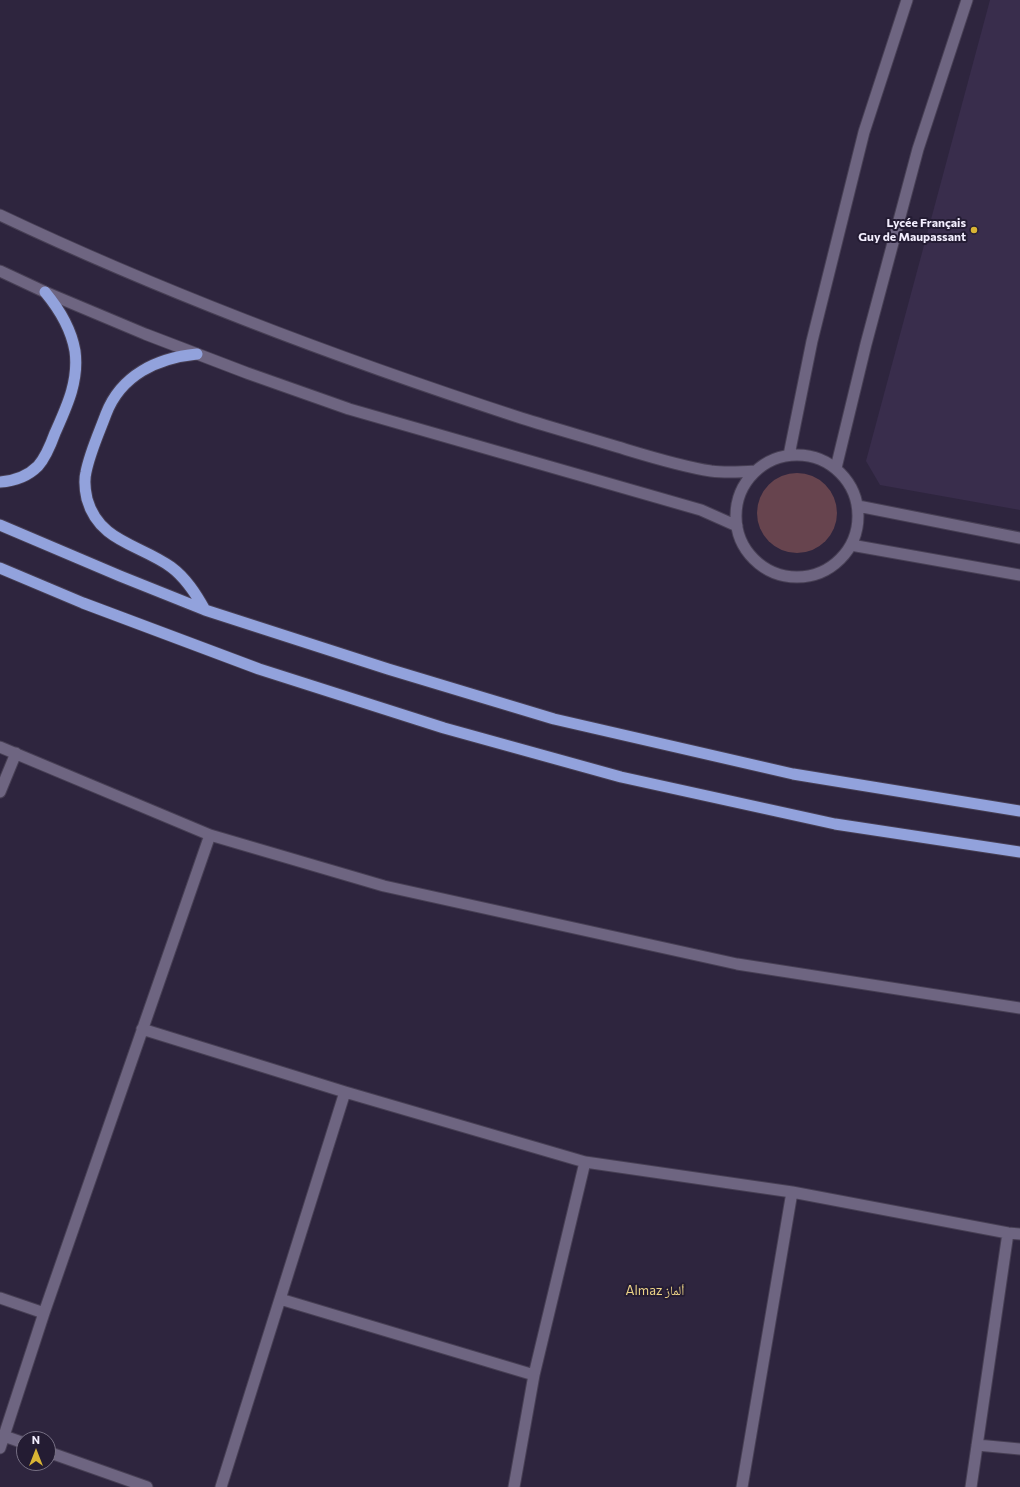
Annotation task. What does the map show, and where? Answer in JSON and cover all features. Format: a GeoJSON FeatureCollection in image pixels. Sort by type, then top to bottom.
{"type":"FeatureCollection","features":[{"type":"Feature","properties":{"kind":"highway"},"geometry":{"type":"LineString","coordinates":[[0,482],[12,481],[27,475],[39,465],[48,451],[72,396],[76,374],[75,351],[69,330],[60,309],[45,292]]}},
{"type":"Feature","properties":{"kind":"highway"},"geometry":{"type":"LineString","coordinates":[[197,354],[180,356],[157,363],[133,378],[120,390],[110,404],[91,455],[86,473],[86,491],[90,509],[100,524],[113,537],[158,558],[173,568],[196,594],[205,610]]}},
{"type":"Feature","properties":{"kind":"highway"},"geometry":{"type":"LineString","coordinates":[[0,525],[205,610],[388,669],[554,719],[793,774],[1020,812]]}},
{"type":"Feature","properties":{"kind":"highway"},"geometry":{"type":"LineString","coordinates":[[0,568],[83,603],[259,669],[444,728],[614,775],[835,824],[1020,852]]}},
{"type":"Feature","properties":{"kind":"street"},"geometry":{"type":"LineString","coordinates":[[789,455],[812,341],[862,140],[907,0]]}},
{"type":"Feature","properties":{"kind":"street"},"geometry":{"type":"LineString","coordinates":[[836,468],[866,344],[916,157],[967,0]]}},
{"type":"Feature","properties":{"kind":"street"},"geometry":{"type":"LineString","coordinates":[[0,215],[57,242],[177,293],[298,341],[421,386],[545,426],[670,462],[713,471],[755,471]]}},
{"type":"Feature","properties":{"kind":"street"},"geometry":{"type":"LineString","coordinates":[[0,271],[45,292],[145,334],[247,373],[349,409],[701,510],[737,526]]}},
{"type":"Feature","properties":{"kind":"street"},"geometry":{"type":"LineString","coordinates":[[789,455],[805,455],[822,460],[836,468],[846,479],[854,492],[858,506],[858,526],[851,545],[840,560],[824,570],[806,576],[788,576],[770,570],[754,559],[743,543],[737,526],[737,511],[739,496],[755,471],[771,461],[789,455]]}},
{"type":"Feature","properties":{"kind":"street"},"geometry":{"type":"LineString","coordinates":[[858,506],[1020,538]]}},
{"type":"Feature","properties":{"kind":"street"},"geometry":{"type":"LineString","coordinates":[[851,545],[1020,576]]}},
{"type":"Feature","properties":{"kind":"street"},"geometry":{"type":"LineString","coordinates":[[0,746],[210,835],[384,886],[737,964],[1020,1008]]}},
{"type":"Feature","properties":{"kind":"street"},"geometry":{"type":"LineString","coordinates":[[0,792],[16,753]]}},
{"type":"Feature","properties":{"kind":"street"},"geometry":{"type":"LineString","coordinates":[[0,1448],[44,1312],[210,835]]}},
{"type":"Feature","properties":{"kind":"street"},"geometry":{"type":"LineString","coordinates":[[142,1029],[345,1092],[585,1162],[792,1192],[1020,1234]]}},
{"type":"Feature","properties":{"kind":"street"},"geometry":{"type":"LineString","coordinates":[[221,1487],[345,1092]]}},
{"type":"Feature","properties":{"kind":"street"},"geometry":{"type":"LineString","coordinates":[[514,1487],[534,1376],[585,1162]]}},
{"type":"Feature","properties":{"kind":"street"},"geometry":{"type":"LineString","coordinates":[[742,1487],[792,1192]]}},
{"type":"Feature","properties":{"kind":"street"},"geometry":{"type":"LineString","coordinates":[[971,1487],[1008,1233]]}},
{"type":"Feature","properties":{"kind":"street"},"geometry":{"type":"LineString","coordinates":[[0,1298],[44,1312]]}},
{"type":"Feature","properties":{"kind":"street"},"geometry":{"type":"LineString","coordinates":[[280,1299],[534,1376]]}},
{"type":"Feature","properties":{"kind":"street"},"geometry":{"type":"LineString","coordinates":[[4,1436],[16,1440]]}},
{"type":"Feature","properties":{"kind":"street"},"geometry":{"type":"LineString","coordinates":[[977,1445],[1020,1449]]}},
{"type":"Feature","properties":{"kind":"street"},"geometry":{"type":"LineString","coordinates":[[56,1455],[146,1487]]}},
{"type":"Feature","properties":{"kind":"shaded area","name":"Lycée Français Guy de Maupassant"},"geometry":{"type":"Polygon","coordinates":[[[990,0],[1020,0],[1020,510],[880,485],[866,461],[990,0]]]}},
{"type":"Feature","properties":{"kind":"shaded area"},"geometry":{"type":"Polygon","coordinates":[[[797,473],[812,476],[825,485],[834,498],[837,513],[834,528],[825,541],[812,550],[797,553],[782,550],[769,541],[760,528],[757,513],[760,498],[769,485],[782,476],[797,473]]]}},
{"type":"Feature","properties":{"kind":"place","name":"Lycée Français Guy de Maupassant"},"geometry":{"type":"Point","coordinates":[974,230]}},
{"type":"Feature","properties":{"kind":"district","name":"Almaz ألماز"},"geometry":{"type":"Point","coordinates":[655,1291]}}]}
